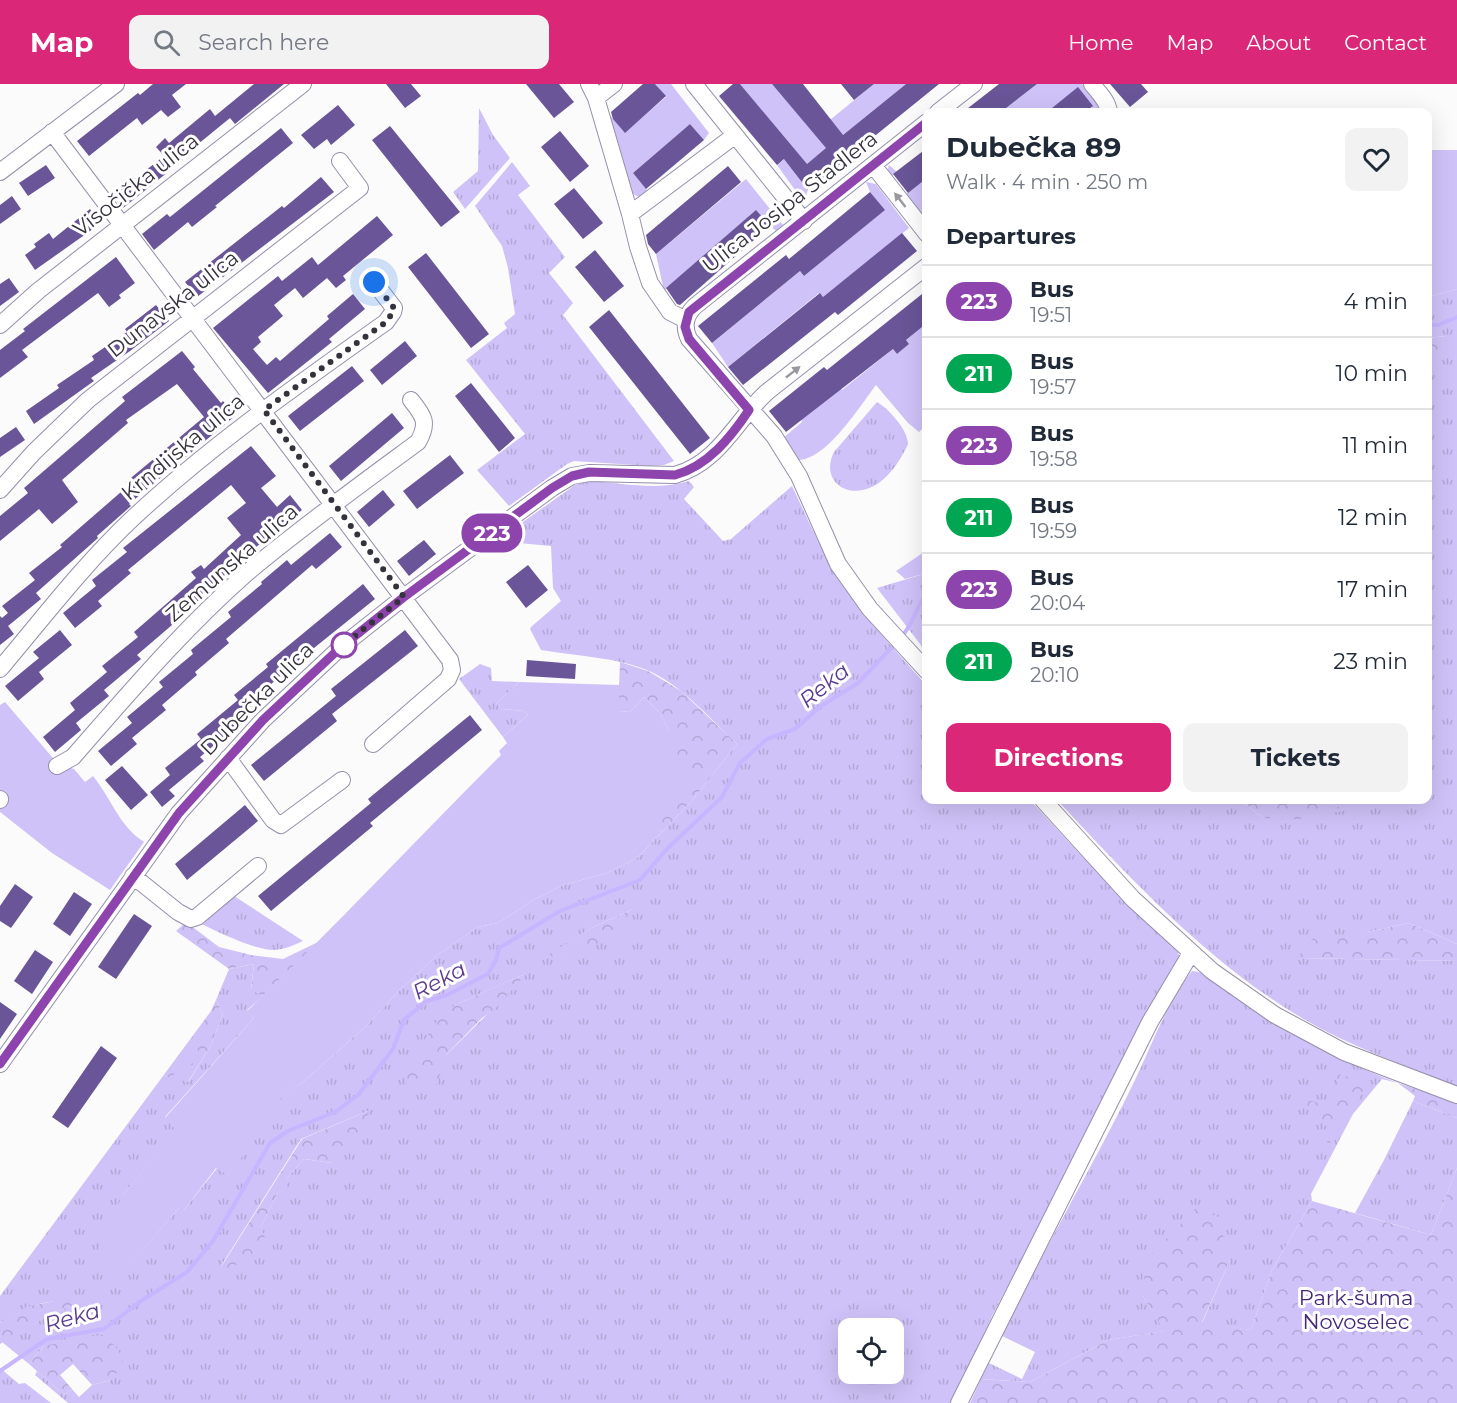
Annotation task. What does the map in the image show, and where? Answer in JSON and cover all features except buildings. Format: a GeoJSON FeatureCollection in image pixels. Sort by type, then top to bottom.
{"type":"FeatureCollection","features":[{"type":"Feature","properties":{"kind":"street"},"geometry":{"type":"LineString","coordinates":[[0,172],[116,84]]}},
{"type":"Feature","properties":{"kind":"street","name":"Visočička ulica"},"geometry":{"type":"LineString","coordinates":[[0,325],[38,291],[122,224],[303,84]]}},
{"type":"Feature","properties":{"kind":"street"},"geometry":{"type":"LineString","coordinates":[[614,84],[592,91],[650,283],[670,312],[686,320],[685,327],[689,339],[774,436],[799,476],[838,564],[870,609],[922,665]]}},
{"type":"Feature","properties":{"kind":"street"},"geometry":{"type":"LineString","coordinates":[[943,108],[974,84]]}},
{"type":"Feature","properties":{"kind":"street"},"geometry":{"type":"LineString","coordinates":[[1092,84],[1108,108]]}},
{"type":"Feature","properties":{"kind":"street"},"geometry":{"type":"LineString","coordinates":[[699,86],[734,136],[804,221]]}},
{"type":"Feature","properties":{"kind":"street","name":"Ulica Josipa Stadlera"},"geometry":{"type":"LineString","coordinates":[[686,320],[689,312],[695,306],[922,126]]}},
{"type":"Feature","properties":{"kind":"street"},"geometry":{"type":"LineString","coordinates":[[52,132],[264,410],[450,660],[452,670],[448,679],[372,744]]}},
{"type":"Feature","properties":{"kind":"street"},"geometry":{"type":"LineString","coordinates":[[630,214],[734,136]]}},
{"type":"Feature","properties":{"kind":"street","name":"Dunavska ulica"},"geometry":{"type":"LineString","coordinates":[[0,490],[34,452],[87,400],[360,188],[340,161]]}},
{"type":"Feature","properties":{"kind":"street"},"geometry":{"type":"LineString","coordinates":[[873,165],[922,228]]}},
{"type":"Feature","properties":{"kind":"street","name":"Dubečka ulica"},"geometry":{"type":"LineString","coordinates":[[0,1064],[179,813],[263,720],[315,669],[404,597],[552,488],[572,476],[589,472],[664,476],[687,472],[727,440],[749,410],[767,393],[922,270]]}},
{"type":"Feature","properties":{"kind":"street","name":"Krndijska ulica"},"geometry":{"type":"LineString","coordinates":[[0,669],[116,534],[176,479],[264,410],[386,322],[394,308],[374,282]]}},
{"type":"Feature","properties":{"kind":"street","name":"Zemunska ulica"},"geometry":{"type":"LineString","coordinates":[[57,766],[73,757],[169,648],[248,573],[334,504],[418,442],[423,433],[424,422],[422,414],[411,400]]}},
{"type":"Feature","properties":{"kind":"street"},"geometry":{"type":"LineString","coordinates":[[228,758],[273,820],[281,825],[342,780]]}},
{"type":"Feature","properties":{"kind":"street"},"geometry":{"type":"LineString","coordinates":[[1047,804],[1133,899],[1212,971],[1275,1015],[1344,1052],[1457,1095]]}},
{"type":"Feature","properties":{"kind":"street"},"geometry":{"type":"LineString","coordinates":[[133,876],[178,912],[191,919],[197,917],[258,866]]}},
{"type":"Feature","properties":{"kind":"street"},"geometry":{"type":"LineString","coordinates":[[959,1403],[1150,1022],[1191,953]]}},
{"type":"Feature","properties":{"kind":"green space"},"geometry":{"type":"Polygon","coordinates":[[[655,84],[671,84],[709,133],[704,140],[690,124],[633,173],[647,190],[639,197],[631,193],[609,114],[625,132],[666,97],[655,84]]]}},
{"type":"Feature","properties":{"kind":"green space"},"geometry":{"type":"Polygon","coordinates":[[[740,84],[772,84],[814,133],[874,84],[906,84],[796,173],[808,190],[805,198],[800,197],[777,165],[795,151],[740,84]]]}},
{"type":"Feature","properties":{"kind":"green space"},"geometry":{"type":"Polygon","coordinates":[[[1037,84],[1082,84],[1098,104],[1098,108],[1092,108],[1078,88],[1052,108],[1006,108],[1037,84]]]}},
{"type":"Feature","properties":{"kind":"green space"},"geometry":{"type":"Polygon","coordinates":[[[479,108],[493,135],[510,158],[465,209],[453,192],[478,171],[479,108]]]}},
{"type":"Feature","properties":{"kind":"green space"},"geometry":{"type":"Polygon","coordinates":[[[1432,150],[1457,150],[1457,289],[1432,296],[1432,150]]]}},
{"type":"Feature","properties":{"kind":"green space"},"geometry":{"type":"Polygon","coordinates":[[[512,162],[530,186],[518,195],[565,257],[549,273],[573,303],[563,315],[674,461],[664,465],[650,466],[574,461],[509,506],[477,470],[525,434],[466,360],[507,328],[504,323],[515,314],[502,246],[475,206],[512,162]]]}},
{"type":"Feature","properties":{"kind":"green space"},"geometry":{"type":"Polygon","coordinates":[[[889,165],[897,172],[892,176],[906,194],[922,182],[922,218],[887,173],[889,165]]]}},
{"type":"Feature","properties":{"kind":"green space"},"geometry":{"type":"Polygon","coordinates":[[[746,179],[783,225],[776,231],[755,211],[664,291],[656,254],[746,179]]]}},
{"type":"Feature","properties":{"kind":"green space"},"geometry":{"type":"Polygon","coordinates":[[[866,182],[876,184],[909,228],[823,297],[819,293],[728,367],[712,343],[800,271],[804,276],[884,210],[870,192],[866,182]]]}},
{"type":"Feature","properties":{"kind":"green space"},"geometry":{"type":"Polygon","coordinates":[[[1457,289],[1457,944],[1409,923],[1368,932],[1298,958],[1457,961],[1457,1086],[1339,1038],[1267,996],[1234,972],[1172,918],[1061,804],[1245,804],[1263,818],[1345,810],[1329,804],[1432,804],[1432,358],[1441,358],[1446,336],[1432,338],[1432,296],[1457,289]]]}},
{"type":"Feature","properties":{"kind":"green space"},"geometry":{"type":"Polygon","coordinates":[[[922,327],[922,429],[919,432],[908,423],[876,385],[842,430],[821,451],[799,460],[782,439],[802,422],[801,419],[840,388],[842,390],[893,349],[897,354],[909,344],[906,340],[922,327]]]}},
{"type":"Feature","properties":{"kind":"green space"},"geometry":{"type":"Polygon","coordinates":[[[1446,336],[1449,343],[1441,358],[1432,358],[1432,338],[1446,336]]]}},
{"type":"Feature","properties":{"kind":"green space"},"geometry":{"type":"Polygon","coordinates":[[[877,402],[897,420],[905,433],[908,444],[896,465],[878,484],[863,490],[847,489],[835,482],[830,468],[831,460],[834,452],[877,402]]]}},
{"type":"Feature","properties":{"kind":"green space"},"geometry":{"type":"Polygon","coordinates":[[[589,481],[665,486],[689,481],[694,487],[684,499],[723,541],[731,539],[792,486],[824,553],[846,589],[879,632],[922,680],[922,804],[1034,804],[1178,952],[1180,959],[992,1316],[955,1403],[68,1403],[35,1375],[37,1371],[64,1395],[72,1389],[79,1397],[92,1385],[111,1380],[44,1346],[29,1364],[2,1342],[52,1313],[78,1303],[47,1302],[0,1323],[0,1296],[163,1076],[189,1081],[211,1045],[223,1014],[216,1000],[229,969],[254,964],[251,989],[263,996],[247,1010],[254,1018],[165,1117],[176,1129],[124,1194],[114,1282],[180,1207],[184,1210],[217,1168],[228,1175],[279,1099],[303,1082],[366,1026],[437,955],[478,927],[498,923],[535,899],[563,885],[607,873],[637,858],[690,803],[737,744],[683,693],[660,676],[634,666],[608,660],[541,650],[530,629],[561,601],[553,588],[551,546],[496,541],[575,485],[589,481]],[[633,909],[591,928],[545,958],[580,948],[633,909]],[[525,974],[455,1005],[446,1055],[525,974]],[[368,1111],[301,1139],[221,1266],[261,1227],[278,1192],[304,1159],[332,1163],[368,1111]]]}},
{"type":"Feature","properties":{"kind":"green space"},"geometry":{"type":"Polygon","coordinates":[[[922,553],[922,574],[905,579],[896,571],[922,553]]]}},
{"type":"Feature","properties":{"kind":"green space"},"geometry":{"type":"Polygon","coordinates":[[[922,574],[922,646],[877,588],[922,574]]]}},
{"type":"Feature","properties":{"kind":"green space"},"geometry":{"type":"Polygon","coordinates":[[[620,662],[648,671],[681,691],[737,744],[690,803],[662,832],[654,825],[673,750],[669,731],[660,713],[644,697],[630,712],[618,711],[620,662]]]}},
{"type":"Feature","properties":{"kind":"green space"},"geometry":{"type":"Polygon","coordinates":[[[480,664],[491,668],[492,681],[519,682],[497,703],[501,709],[524,711],[528,715],[503,737],[459,679],[480,664]]]}},
{"type":"Feature","properties":{"kind":"green space"},"geometry":{"type":"Polygon","coordinates":[[[519,682],[619,685],[619,711],[630,712],[644,697],[660,713],[669,731],[674,731],[683,742],[673,751],[695,786],[655,825],[662,832],[637,858],[607,873],[563,885],[535,899],[498,923],[478,927],[437,955],[366,1026],[303,1082],[280,1099],[283,1103],[228,1175],[216,1168],[184,1210],[179,1208],[114,1283],[93,1262],[113,1213],[124,1194],[175,1129],[165,1118],[254,1018],[247,1011],[501,755],[499,751],[507,743],[503,737],[528,715],[524,711],[501,709],[497,703],[519,682]]]}},
{"type":"Feature","properties":{"kind":"green space"},"geometry":{"type":"Polygon","coordinates":[[[5,702],[58,764],[74,769],[85,782],[93,776],[128,828],[144,842],[110,890],[52,853],[0,812],[0,705],[5,702]]]}},
{"type":"Feature","properties":{"kind":"green space"},"geometry":{"type":"Polygon","coordinates":[[[1245,804],[1330,804],[1347,810],[1301,819],[1263,818],[1245,804]]]}},
{"type":"Feature","properties":{"kind":"green space"},"geometry":{"type":"Polygon","coordinates":[[[231,894],[303,941],[283,949],[267,949],[236,940],[198,922],[231,894]]]}},
{"type":"Feature","properties":{"kind":"green space"},"geometry":{"type":"Polygon","coordinates":[[[633,909],[624,937],[542,959],[591,928],[633,909]]]}},
{"type":"Feature","properties":{"kind":"green space"},"geometry":{"type":"Polygon","coordinates":[[[186,922],[219,947],[251,955],[283,959],[318,942],[263,996],[251,990],[254,964],[229,969],[176,931],[186,922]]]}},
{"type":"Feature","properties":{"kind":"green space"},"geometry":{"type":"Polygon","coordinates":[[[1409,923],[1457,944],[1457,961],[1297,958],[1312,939],[1368,932],[1409,923]]]}},
{"type":"Feature","properties":{"kind":"green space"},"geometry":{"type":"Polygon","coordinates":[[[1192,971],[1216,980],[1255,1009],[1314,1045],[1398,1083],[1382,1079],[1353,1114],[1311,1194],[1312,1201],[1272,1270],[1251,1330],[1202,1323],[1230,1260],[1143,1296],[1165,1331],[1108,1340],[1030,1382],[981,1379],[989,1363],[1022,1379],[1035,1352],[1002,1336],[1119,1112],[1167,1010],[1192,971]]]}},
{"type":"Feature","properties":{"kind":"green space"},"geometry":{"type":"Polygon","coordinates":[[[527,973],[496,1008],[482,1018],[446,1055],[437,1084],[406,1089],[407,1070],[441,1015],[455,1005],[527,973]]]}},
{"type":"Feature","properties":{"kind":"green space"},"geometry":{"type":"Polygon","coordinates":[[[216,1000],[223,1014],[211,1045],[188,1082],[163,1076],[211,1011],[216,1000]]]}},
{"type":"Feature","properties":{"kind":"green space"},"geometry":{"type":"Polygon","coordinates":[[[194,1047],[200,1052],[170,1094],[163,1089],[194,1047]]]}},
{"type":"Feature","properties":{"kind":"green space"},"geometry":{"type":"Polygon","coordinates":[[[1335,1073],[1368,1083],[1325,1151],[1330,1130],[1296,1097],[1334,1107],[1342,1097],[1335,1073]]]}},
{"type":"Feature","properties":{"kind":"green space"},"geometry":{"type":"Polygon","coordinates":[[[1398,1083],[1457,1103],[1457,1118],[1413,1101],[1415,1096],[1398,1083]]]}},
{"type":"Feature","properties":{"kind":"green space"},"geometry":{"type":"Polygon","coordinates":[[[1413,1101],[1457,1118],[1457,1168],[1431,1235],[1355,1213],[1413,1101]]]}},
{"type":"Feature","properties":{"kind":"green space"},"geometry":{"type":"Polygon","coordinates":[[[368,1111],[364,1132],[332,1163],[304,1159],[287,1178],[291,1187],[278,1192],[261,1227],[267,1243],[230,1269],[221,1267],[302,1139],[368,1111]]]}},
{"type":"Feature","properties":{"kind":"green space","name":"Park-šuma Novoselec"},"geometry":{"type":"Polygon","coordinates":[[[1457,1168],[1457,1403],[970,1403],[981,1379],[1030,1382],[1108,1340],[1164,1331],[1143,1296],[1146,1260],[1196,1208],[1218,1217],[1230,1260],[1202,1322],[1251,1330],[1272,1270],[1312,1201],[1431,1235],[1457,1168]]]}},
{"type":"Feature","properties":{"kind":"green space"},"geometry":{"type":"Polygon","coordinates":[[[64,1299],[79,1303],[52,1313],[0,1344],[0,1323],[26,1307],[64,1299]]]}},
{"type":"Feature","properties":{"kind":"green space"},"geometry":{"type":"Polygon","coordinates":[[[100,1335],[117,1347],[124,1364],[111,1380],[92,1385],[73,1364],[60,1375],[72,1389],[64,1395],[29,1364],[44,1346],[100,1335]]]}},
{"type":"Feature","properties":{"kind":"green space"},"geometry":{"type":"Polygon","coordinates":[[[0,1368],[19,1384],[25,1383],[51,1403],[0,1403],[0,1368]]]}},
{"type":"Feature","properties":{"kind":"waterway","name":"Reka"},"geometry":{"type":"LineString","coordinates":[[1432,325],[1438,325],[1457,317]]}},
{"type":"Feature","properties":{"kind":"waterway","name":"Reka"},"geometry":{"type":"LineString","coordinates":[[902,636],[922,600]]}},
{"type":"Feature","properties":{"kind":"waterway","name":"Reka"},"geometry":{"type":"LineString","coordinates":[[0,1371],[47,1339],[104,1329],[141,1301],[187,1272],[213,1241],[270,1143],[288,1131],[335,1112],[358,1095],[393,1049],[404,1020],[425,1002],[449,994],[488,974],[496,960],[499,948],[560,911],[640,880],[668,848],[722,797],[740,763],[767,739],[795,729],[821,706],[858,683],[895,644]]}},
{"type":"Feature","properties":{"kind":"bus line","name":"223"},"geometry":{"type":"LineString","coordinates":[[0,1064],[179,813],[263,720],[315,669],[404,597],[552,488],[572,476],[589,472],[675,475],[687,472],[699,464],[727,440],[749,410],[689,339],[685,327],[689,312],[922,126]]}},
{"type":"Feature","properties":{"kind":"route"},"geometry":{"type":"LineString","coordinates":[[344,645],[341,647],[404,597],[264,410],[386,322],[394,308],[374,282]]}}]}
